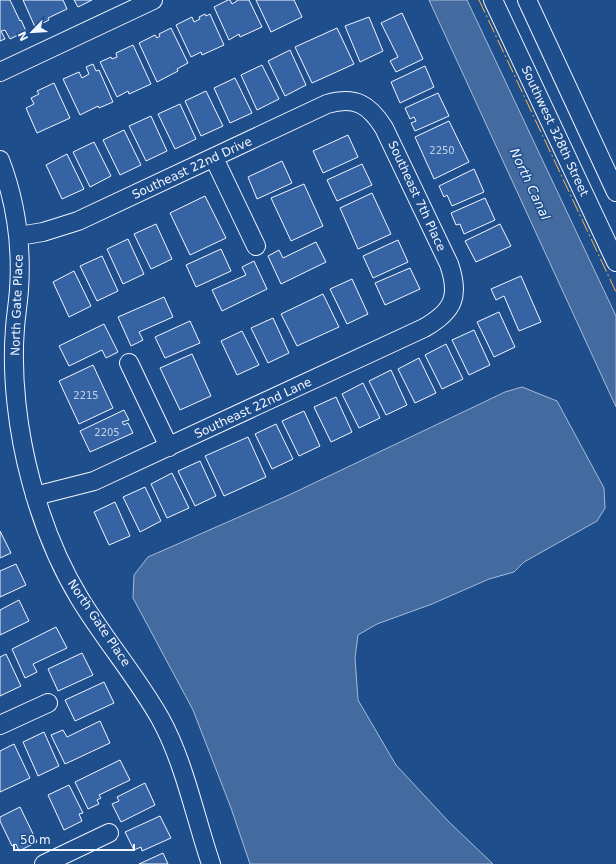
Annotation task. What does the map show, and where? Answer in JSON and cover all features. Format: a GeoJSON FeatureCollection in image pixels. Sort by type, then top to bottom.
{"type":"FeatureCollection","features":[{"type":"Feature","properties":{"kind":"street"},"geometry":{"type":"LineString","coordinates":[[0,72],[153,0]]}},
{"type":"Feature","properties":{"kind":"street","name":"Southwest 328th Street"},"geometry":{"type":"LineString","coordinates":[[493,0],[616,262]]}},
{"type":"Feature","properties":{"kind":"street"},"geometry":{"type":"LineString","coordinates":[[527,0],[616,192]]}},
{"type":"Feature","properties":{"kind":"street","name":"Southeast 22nd Drive"},"geometry":{"type":"LineString","coordinates":[[19,236],[53,230],[78,221],[327,104],[344,101],[363,104]]}},
{"type":"Feature","properties":{"kind":"street","name":"Southeast 7th Place"},"geometry":{"type":"LineString","coordinates":[[363,104],[380,120],[449,264],[454,280],[454,296]]}},
{"type":"Feature","properties":{"kind":"street"},"geometry":{"type":"LineString","coordinates":[[214,158],[256,246]]}},
{"type":"Feature","properties":{"kind":"street","name":"North Gate Place"},"geometry":{"type":"LineString","coordinates":[[0,160],[10,193],[19,236],[20,262],[15,328],[7,365],[35,496],[54,547],[76,592],[144,692],[171,739],[211,864]]}},
{"type":"Feature","properties":{"kind":"street","name":"Southeast 22nd Lane"},"geometry":{"type":"LineString","coordinates":[[35,496],[94,481],[424,328],[446,313],[453,302],[454,296]]}},
{"type":"Feature","properties":{"kind":"street"},"geometry":{"type":"LineString","coordinates":[[129,363],[169,447]]}},
{"type":"Feature","properties":{"kind":"street"},"geometry":{"type":"LineString","coordinates":[[0,725],[48,703]]}},
{"type":"Feature","properties":{"kind":"street"},"geometry":{"type":"LineString","coordinates":[[44,864],[109,834]]}},
{"type":"Feature","properties":{"kind":"water","name":"North Canal"},"geometry":{"type":"Polygon","coordinates":[[[429,0],[467,0],[616,316],[616,407],[429,0]]]}},
{"type":"Feature","properties":{"kind":"water"},"geometry":{"type":"Polygon","coordinates":[[[522,387],[557,401],[604,488],[605,508],[597,521],[524,562],[514,572],[489,579],[432,604],[377,624],[358,635],[355,658],[358,700],[396,765],[449,822],[493,864],[250,864],[231,808],[193,710],[133,598],[134,575],[148,557],[289,495],[505,392],[522,387]]]}},
{"type":"Feature","properties":{"kind":"building"},"geometry":{"type":"Polygon","coordinates":[[[0,0],[10,0],[26,31],[10,39],[5,30],[1,31],[5,39],[0,41],[0,0]]]}},
{"type":"Feature","properties":{"kind":"building"},"geometry":{"type":"Polygon","coordinates":[[[23,0],[63,0],[67,9],[48,18],[49,20],[35,27],[23,0]]]}},
{"type":"Feature","properties":{"kind":"building"},"geometry":{"type":"Polygon","coordinates":[[[74,0],[92,0],[78,7],[74,0]]]}},
{"type":"Feature","properties":{"kind":"building"},"geometry":{"type":"Polygon","coordinates":[[[230,0],[232,4],[237,0],[249,0],[262,27],[240,37],[239,34],[229,40],[214,7],[230,0]]]}},
{"type":"Feature","properties":{"kind":"building"},"geometry":{"type":"Polygon","coordinates":[[[256,0],[294,0],[302,17],[271,32],[256,0]]]}},
{"type":"Feature","properties":{"kind":"building"},"geometry":{"type":"Polygon","coordinates":[[[402,13],[423,59],[396,72],[390,61],[398,57],[381,23],[402,13]]]}},
{"type":"Feature","properties":{"kind":"building"},"geometry":{"type":"Polygon","coordinates":[[[205,14],[206,16],[210,14],[224,45],[202,55],[201,52],[191,57],[176,25],[192,17],[194,22],[205,14]]]}},
{"type":"Feature","properties":{"kind":"building"},"geometry":{"type":"Polygon","coordinates":[[[369,17],[383,51],[360,62],[345,26],[369,17]]]}},
{"type":"Feature","properties":{"kind":"building"},"geometry":{"type":"Polygon","coordinates":[[[171,28],[188,63],[177,69],[178,71],[157,82],[139,43],[155,35],[157,38],[160,36],[159,34],[171,28]]]}},
{"type":"Feature","properties":{"kind":"building"},"geometry":{"type":"Polygon","coordinates":[[[337,28],[354,64],[312,83],[295,47],[337,28]]]}},
{"type":"Feature","properties":{"kind":"building"},"geometry":{"type":"Polygon","coordinates":[[[133,45],[151,84],[129,94],[128,91],[117,97],[100,62],[111,57],[112,59],[117,57],[116,53],[133,45]]]}},
{"type":"Feature","properties":{"kind":"building"},"geometry":{"type":"Polygon","coordinates":[[[290,50],[306,85],[285,96],[268,61],[290,50]]]}},
{"type":"Feature","properties":{"kind":"building"},"geometry":{"type":"Polygon","coordinates":[[[93,64],[96,71],[99,70],[113,102],[99,108],[98,106],[80,115],[63,79],[79,72],[82,78],[89,74],[86,67],[93,64]]]}},
{"type":"Feature","properties":{"kind":"building"},"geometry":{"type":"Polygon","coordinates":[[[262,65],[279,99],[257,110],[241,75],[262,65]]]}},
{"type":"Feature","properties":{"kind":"building"},"geometry":{"type":"Polygon","coordinates":[[[425,66],[434,87],[400,103],[391,82],[425,66]]]}},
{"type":"Feature","properties":{"kind":"building"},"geometry":{"type":"Polygon","coordinates":[[[235,78],[252,113],[230,123],[214,88],[235,78]]]}},
{"type":"Feature","properties":{"kind":"building"},"geometry":{"type":"Polygon","coordinates":[[[54,83],[70,118],[37,133],[26,108],[34,104],[31,98],[39,94],[37,91],[54,83]]]}},
{"type":"Feature","properties":{"kind":"building"},"geometry":{"type":"Polygon","coordinates":[[[206,91],[223,126],[201,136],[185,101],[206,91]]]}},
{"type":"Feature","properties":{"kind":"building"},"geometry":{"type":"Polygon","coordinates":[[[438,93],[449,116],[415,131],[411,123],[416,121],[414,117],[410,119],[405,108],[438,93]]]}},
{"type":"Feature","properties":{"kind":"building"},"geometry":{"type":"Polygon","coordinates":[[[180,104],[196,139],[175,149],[158,114],[180,104]]]}},
{"type":"Feature","properties":{"kind":"building"},"geometry":{"type":"Polygon","coordinates":[[[151,116],[167,151],[146,161],[129,126],[151,116]]]}},
{"type":"Feature","properties":{"kind":"building"},"geometry":{"type":"Polygon","coordinates":[[[449,121],[469,162],[434,179],[415,137],[449,121]]]}},
{"type":"Feature","properties":{"kind":"building"},"geometry":{"type":"Polygon","coordinates":[[[124,130],[141,165],[120,175],[103,140],[124,130]]]}},
{"type":"Feature","properties":{"kind":"building"},"geometry":{"type":"Polygon","coordinates":[[[348,135],[358,157],[323,173],[313,151],[348,135]]]}},
{"type":"Feature","properties":{"kind":"building"},"geometry":{"type":"Polygon","coordinates":[[[94,142],[111,176],[90,187],[73,152],[94,142]]]}},
{"type":"Feature","properties":{"kind":"building"},"geometry":{"type":"Polygon","coordinates":[[[67,154],[84,189],[62,199],[46,165],[67,154]]]}},
{"type":"Feature","properties":{"kind":"building"},"geometry":{"type":"Polygon","coordinates":[[[282,161],[292,183],[257,199],[248,177],[282,161]]]}},
{"type":"Feature","properties":{"kind":"building"},"geometry":{"type":"Polygon","coordinates":[[[362,164],[372,185],[337,201],[327,180],[362,164]]]}},
{"type":"Feature","properties":{"kind":"building"},"geometry":{"type":"Polygon","coordinates":[[[474,169],[484,192],[452,206],[447,195],[444,197],[439,186],[474,169]]]}},
{"type":"Feature","properties":{"kind":"building"},"geometry":{"type":"Polygon","coordinates":[[[304,184],[323,226],[291,241],[271,198],[304,184]]]}},
{"type":"Feature","properties":{"kind":"building"},"geometry":{"type":"Polygon","coordinates":[[[372,193],[391,234],[358,249],[340,208],[372,193]]]}},
{"type":"Feature","properties":{"kind":"building"},"geometry":{"type":"Polygon","coordinates":[[[205,196],[226,238],[190,255],[170,213],[205,196]]]}},
{"type":"Feature","properties":{"kind":"building"},"geometry":{"type":"Polygon","coordinates":[[[485,198],[495,220],[464,234],[460,224],[456,225],[451,213],[485,198]]]}},
{"type":"Feature","properties":{"kind":"building"},"geometry":{"type":"Polygon","coordinates":[[[156,224],[172,259],[151,269],[134,234],[156,224]]]}},
{"type":"Feature","properties":{"kind":"building"},"geometry":{"type":"Polygon","coordinates":[[[500,224],[511,246],[476,262],[465,241],[500,224]]]}},
{"type":"Feature","properties":{"kind":"building"},"geometry":{"type":"Polygon","coordinates":[[[128,239],[144,274],[123,284],[107,249],[128,239]]]}},
{"type":"Feature","properties":{"kind":"building"},"geometry":{"type":"Polygon","coordinates":[[[398,240],[408,262],[373,278],[363,256],[398,240]]]}},
{"type":"Feature","properties":{"kind":"building"},"geometry":{"type":"Polygon","coordinates":[[[316,242],[326,262],[281,284],[268,256],[279,250],[283,258],[316,242]]]}},
{"type":"Feature","properties":{"kind":"building"},"geometry":{"type":"Polygon","coordinates":[[[221,249],[231,271],[196,287],[186,265],[221,249]]]}},
{"type":"Feature","properties":{"kind":"building"},"geometry":{"type":"Polygon","coordinates":[[[102,256],[118,291],[97,301],[80,266],[102,256]]]}},
{"type":"Feature","properties":{"kind":"building"},"geometry":{"type":"Polygon","coordinates":[[[254,261],[267,289],[222,311],[212,290],[246,275],[242,267],[254,261]]]}},
{"type":"Feature","properties":{"kind":"building"},"geometry":{"type":"Polygon","coordinates":[[[410,268],[420,289],[385,305],[375,283],[410,268]]]}},
{"type":"Feature","properties":{"kind":"building"},"geometry":{"type":"Polygon","coordinates":[[[74,271],[91,306],[69,317],[53,282],[74,271]]]}},
{"type":"Feature","properties":{"kind":"building"},"geometry":{"type":"Polygon","coordinates":[[[521,276],[541,322],[519,331],[504,296],[496,300],[491,289],[521,276]]]}},
{"type":"Feature","properties":{"kind":"building"},"geometry":{"type":"Polygon","coordinates":[[[352,279],[368,314],[347,324],[330,289],[352,279]]]}},
{"type":"Feature","properties":{"kind":"building"},"geometry":{"type":"Polygon","coordinates":[[[323,294],[339,327],[297,346],[281,314],[323,294]]]}},
{"type":"Feature","properties":{"kind":"building"},"geometry":{"type":"Polygon","coordinates":[[[164,297],[173,317],[139,332],[143,340],[131,346],[118,317],[164,297]]]}},
{"type":"Feature","properties":{"kind":"building"},"geometry":{"type":"Polygon","coordinates":[[[499,312],[515,347],[494,357],[477,322],[499,312]]]}},
{"type":"Feature","properties":{"kind":"building"},"geometry":{"type":"Polygon","coordinates":[[[273,318],[289,353],[268,363],[251,328],[273,318]]]}},
{"type":"Feature","properties":{"kind":"building"},"geometry":{"type":"Polygon","coordinates":[[[190,321],[200,343],[165,358],[155,337],[190,321]]]}},
{"type":"Feature","properties":{"kind":"building"},"geometry":{"type":"Polygon","coordinates":[[[104,324],[118,352],[106,358],[102,350],[69,366],[59,346],[104,324]]]}},
{"type":"Feature","properties":{"kind":"building"},"geometry":{"type":"Polygon","coordinates":[[[474,330],[490,365],[469,375],[452,340],[474,330]]]}},
{"type":"Feature","properties":{"kind":"building"},"geometry":{"type":"Polygon","coordinates":[[[242,331],[259,365],[237,375],[221,341],[242,331]]]}},
{"type":"Feature","properties":{"kind":"building"},"geometry":{"type":"Polygon","coordinates":[[[446,344],[463,379],[442,389],[425,355],[446,344]]]}},
{"type":"Feature","properties":{"kind":"building"},"geometry":{"type":"Polygon","coordinates":[[[192,354],[211,396],[180,410],[160,368],[192,354]]]}},
{"type":"Feature","properties":{"kind":"building"},"geometry":{"type":"Polygon","coordinates":[[[419,358],[436,393],[415,403],[398,369],[419,358]]]}},
{"type":"Feature","properties":{"kind":"building"},"geometry":{"type":"Polygon","coordinates":[[[93,365],[113,408],[79,424],[59,381],[93,365]]]}},
{"type":"Feature","properties":{"kind":"building"},"geometry":{"type":"Polygon","coordinates":[[[391,370],[407,405],[386,415],[369,381],[391,370]]]}},
{"type":"Feature","properties":{"kind":"building"},"geometry":{"type":"Polygon","coordinates":[[[363,383],[380,418],[359,428],[342,394],[363,383]]]}},
{"type":"Feature","properties":{"kind":"building"},"geometry":{"type":"Polygon","coordinates":[[[336,397],[352,432],[331,442],[314,407],[336,397]]]}},
{"type":"Feature","properties":{"kind":"building"},"geometry":{"type":"Polygon","coordinates":[[[124,410],[129,420],[122,422],[124,425],[128,423],[133,433],[90,452],[80,431],[124,410]]]}},
{"type":"Feature","properties":{"kind":"building"},"geometry":{"type":"Polygon","coordinates":[[[304,411],[320,446],[299,456],[282,421],[304,411]]]}},
{"type":"Feature","properties":{"kind":"building"},"geometry":{"type":"Polygon","coordinates":[[[276,424],[293,459],[272,469],[255,434],[276,424]]]}},
{"type":"Feature","properties":{"kind":"building"},"geometry":{"type":"Polygon","coordinates":[[[248,437],[266,477],[224,496],[205,456],[248,437]]]}},
{"type":"Feature","properties":{"kind":"building"},"geometry":{"type":"Polygon","coordinates":[[[200,461],[216,496],[195,506],[178,471],[200,461]]]}},
{"type":"Feature","properties":{"kind":"building"},"geometry":{"type":"Polygon","coordinates":[[[172,473],[189,508],[167,518],[151,484],[172,473]]]}},
{"type":"Feature","properties":{"kind":"building"},"geometry":{"type":"Polygon","coordinates":[[[145,487],[161,521],[140,532],[123,497],[145,487]]]}},
{"type":"Feature","properties":{"kind":"building"},"geometry":{"type":"Polygon","coordinates":[[[115,502],[130,536],[109,545],[94,512],[115,502]]]}},
{"type":"Feature","properties":{"kind":"building"},"geometry":{"type":"Polygon","coordinates":[[[0,531],[11,553],[0,558],[0,531]]]}},
{"type":"Feature","properties":{"kind":"building"},"geometry":{"type":"Polygon","coordinates":[[[16,564],[26,585],[0,597],[0,571],[16,564]]]}},
{"type":"Feature","properties":{"kind":"building"},"geometry":{"type":"Polygon","coordinates":[[[19,600],[29,621],[0,635],[0,610],[19,600]]]}},
{"type":"Feature","properties":{"kind":"building"},"geometry":{"type":"Polygon","coordinates":[[[56,627],[67,648],[33,664],[37,672],[25,678],[12,649],[56,627]]]}},
{"type":"Feature","properties":{"kind":"building"},"geometry":{"type":"Polygon","coordinates":[[[82,653],[93,675],[58,691],[48,669],[82,653]]]}},
{"type":"Feature","properties":{"kind":"building"},"geometry":{"type":"Polygon","coordinates":[[[6,654],[21,686],[0,696],[0,657],[6,654]]]}},
{"type":"Feature","properties":{"kind":"building"},"geometry":{"type":"Polygon","coordinates":[[[104,682],[114,703],[75,721],[65,700],[104,682]]]}},
{"type":"Feature","properties":{"kind":"building"},"geometry":{"type":"Polygon","coordinates":[[[100,721],[110,743],[65,764],[51,735],[63,730],[67,737],[100,721]]]}},
{"type":"Feature","properties":{"kind":"building"},"geometry":{"type":"Polygon","coordinates":[[[44,732],[59,766],[38,776],[23,742],[44,732]]]}},
{"type":"Feature","properties":{"kind":"building"},"geometry":{"type":"Polygon","coordinates":[[[14,744],[30,778],[0,792],[0,751],[14,744]]]}},
{"type":"Feature","properties":{"kind":"building"},"geometry":{"type":"Polygon","coordinates":[[[120,760],[130,780],[99,795],[101,798],[97,800],[99,804],[88,809],[75,782],[120,760]]]}},
{"type":"Feature","properties":{"kind":"building"},"geometry":{"type":"Polygon","coordinates":[[[145,783],[155,805],[121,822],[112,804],[119,801],[117,797],[145,783]]]}},
{"type":"Feature","properties":{"kind":"building"},"geometry":{"type":"Polygon","coordinates":[[[69,785],[83,813],[79,814],[82,821],[64,830],[48,795],[69,785]]]}},
{"type":"Feature","properties":{"kind":"building"},"geometry":{"type":"Polygon","coordinates":[[[20,807],[37,842],[19,851],[16,844],[12,846],[0,821],[0,817],[20,807]]]}},
{"type":"Feature","properties":{"kind":"building"},"geometry":{"type":"Polygon","coordinates":[[[160,816],[171,838],[142,851],[141,847],[134,850],[125,832],[160,816]]]}},
{"type":"Feature","properties":{"kind":"building"},"geometry":{"type":"Polygon","coordinates":[[[163,853],[168,864],[139,864],[163,853]]]}},
{"type":"Feature","properties":{"kind":"power"},"geometry":{"type":"LineString","coordinates":[[479,0],[616,292]]}}]}
